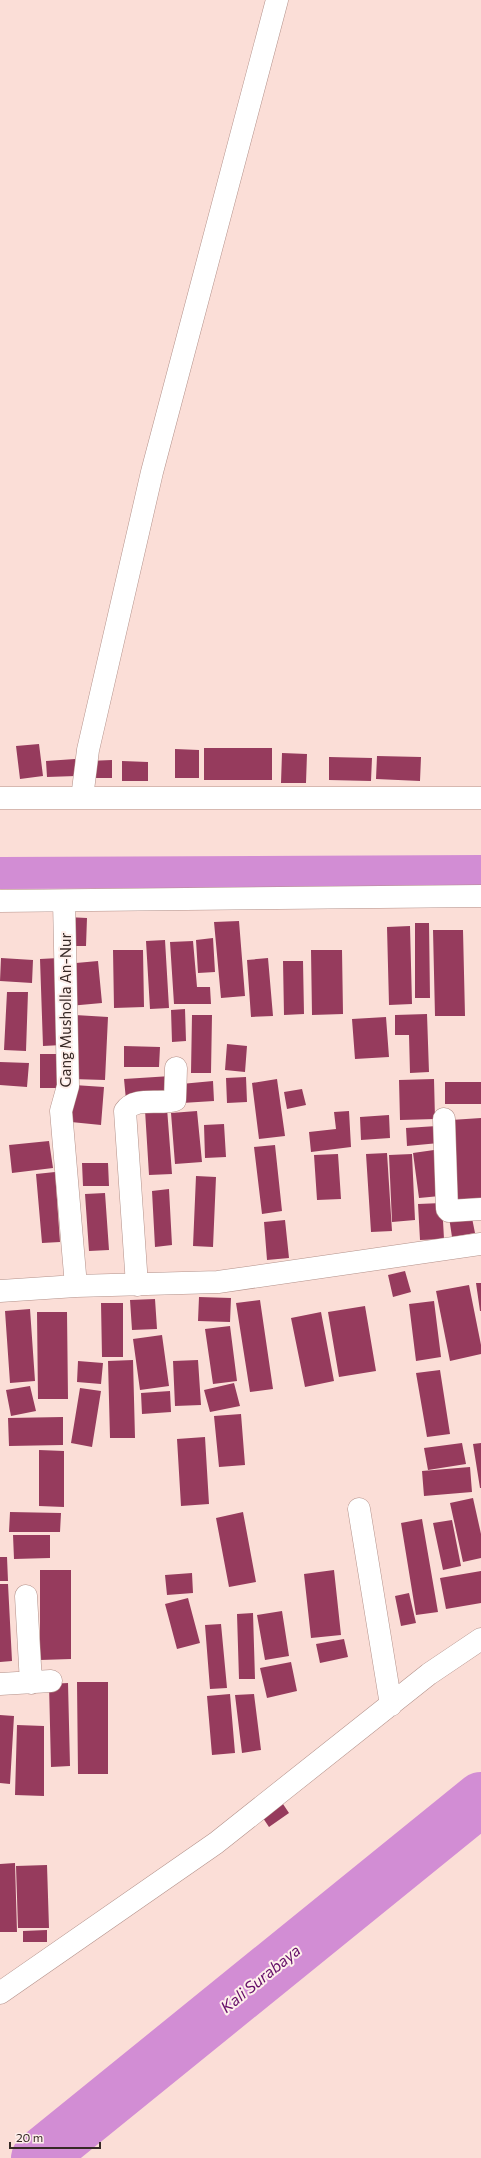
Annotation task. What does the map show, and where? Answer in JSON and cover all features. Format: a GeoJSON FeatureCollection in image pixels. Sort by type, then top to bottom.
{"type":"FeatureCollection","features":[{"type":"Feature","properties":{"kind":"street"},"geometry":{"type":"LineString","coordinates":[[82,798],[88,750],[152,472],[277,0]]}},
{"type":"Feature","properties":{"kind":"street"},"geometry":{"type":"LineString","coordinates":[[0,798],[481,798]]}},
{"type":"Feature","properties":{"kind":"street"},"geometry":{"type":"LineString","coordinates":[[0,902],[481,896]]}},
{"type":"Feature","properties":{"kind":"street","name":"Gang Musholla An-Nur"},"geometry":{"type":"LineString","coordinates":[[64,901],[68,1086],[61,1111],[76,1286]]}},
{"type":"Feature","properties":{"kind":"street"},"geometry":{"type":"LineString","coordinates":[[137,1285],[125,1111],[137,1103],[175,1100],[176,1068]]}},
{"type":"Feature","properties":{"kind":"street"},"geometry":{"type":"LineString","coordinates":[[444,1119],[447,1209],[449,1211],[481,1209]]}},
{"type":"Feature","properties":{"kind":"street"},"geometry":{"type":"LineString","coordinates":[[0,1291],[76,1286],[218,1282],[481,1244]]}},
{"type":"Feature","properties":{"kind":"street"},"geometry":{"type":"LineString","coordinates":[[359,1509],[391,1705]]}},
{"type":"Feature","properties":{"kind":"street"},"geometry":{"type":"LineString","coordinates":[[0,1684],[41,1682],[26,1596]]}},
{"type":"Feature","properties":{"kind":"street"},"geometry":{"type":"LineString","coordinates":[[0,1993],[216,1843],[430,1674],[481,1640]]}},
{"type":"Feature","properties":{"kind":"building"},"geometry":{"type":"Polygon","coordinates":[[[39,744],[43,776],[20,779],[16,746],[39,744]]]}},
{"type":"Feature","properties":{"kind":"building"},"geometry":{"type":"Polygon","coordinates":[[[204,748],[272,748],[272,780],[204,780],[204,748]]]}},
{"type":"Feature","properties":{"kind":"building"},"geometry":{"type":"Polygon","coordinates":[[[175,749],[199,750],[199,778],[175,778],[175,749]]]}},
{"type":"Feature","properties":{"kind":"building"},"geometry":{"type":"Polygon","coordinates":[[[282,753],[307,754],[306,783],[281,783],[282,753]]]}},
{"type":"Feature","properties":{"kind":"building"},"geometry":{"type":"Polygon","coordinates":[[[377,756],[421,757],[420,781],[376,779],[377,756]]]}},
{"type":"Feature","properties":{"kind":"building"},"geometry":{"type":"Polygon","coordinates":[[[329,757],[372,758],[371,781],[329,780],[329,757]]]}},
{"type":"Feature","properties":{"kind":"building"},"geometry":{"type":"Polygon","coordinates":[[[75,759],[76,776],[47,777],[46,761],[75,759]]]}},
{"type":"Feature","properties":{"kind":"building"},"geometry":{"type":"Polygon","coordinates":[[[112,760],[112,778],[88,778],[88,761],[112,760]]]}},
{"type":"Feature","properties":{"kind":"building"},"geometry":{"type":"Polygon","coordinates":[[[122,761],[148,762],[148,781],[122,781],[122,761]]]}},
{"type":"Feature","properties":{"kind":"building"},"geometry":{"type":"Polygon","coordinates":[[[67,917],[87,918],[86,946],[66,946],[67,917]]]}},
{"type":"Feature","properties":{"kind":"building"},"geometry":{"type":"Polygon","coordinates":[[[239,921],[245,996],[221,998],[214,922],[239,921]]]}},
{"type":"Feature","properties":{"kind":"building"},"geometry":{"type":"Polygon","coordinates":[[[415,923],[429,923],[430,998],[415,998],[415,923]]]}},
{"type":"Feature","properties":{"kind":"building"},"geometry":{"type":"Polygon","coordinates":[[[410,926],[412,1004],[389,1005],[387,927],[410,926]]]}},
{"type":"Feature","properties":{"kind":"building"},"geometry":{"type":"Polygon","coordinates":[[[433,930],[463,930],[465,1016],[435,1016],[433,930]]]}},
{"type":"Feature","properties":{"kind":"building"},"geometry":{"type":"Polygon","coordinates":[[[213,938],[215,972],[198,973],[196,940],[213,938]]]}},
{"type":"Feature","properties":{"kind":"building"},"geometry":{"type":"Polygon","coordinates":[[[165,940],[169,1008],[150,1009],[146,941],[165,940]]]}},
{"type":"Feature","properties":{"kind":"building"},"geometry":{"type":"Polygon","coordinates":[[[193,941],[197,987],[210,987],[211,1004],[174,1004],[170,942],[193,941]]]}},
{"type":"Feature","properties":{"kind":"building"},"geometry":{"type":"Polygon","coordinates":[[[113,950],[143,950],[144,1007],[114,1008],[113,950]]]}},
{"type":"Feature","properties":{"kind":"building"},"geometry":{"type":"Polygon","coordinates":[[[311,950],[342,950],[343,1014],[312,1015],[311,950]]]}},
{"type":"Feature","properties":{"kind":"building"},"geometry":{"type":"Polygon","coordinates":[[[1,958],[33,960],[32,983],[0,981],[1,958]]]}},
{"type":"Feature","properties":{"kind":"building"},"geometry":{"type":"Polygon","coordinates":[[[59,958],[62,1045],[43,1046],[40,959],[59,958]]]}},
{"type":"Feature","properties":{"kind":"building"},"geometry":{"type":"Polygon","coordinates":[[[268,958],[273,1016],[251,1017],[247,960],[268,958]]]}},
{"type":"Feature","properties":{"kind":"building"},"geometry":{"type":"Polygon","coordinates":[[[98,961],[102,1003],[69,1006],[65,964],[98,961]]]}},
{"type":"Feature","properties":{"kind":"building"},"geometry":{"type":"Polygon","coordinates":[[[283,961],[303,961],[304,1014],[284,1015],[283,961]]]}},
{"type":"Feature","properties":{"kind":"building"},"geometry":{"type":"Polygon","coordinates":[[[7,992],[28,992],[26,1051],[4,1050],[7,992]]]}},
{"type":"Feature","properties":{"kind":"building"},"geometry":{"type":"Polygon","coordinates":[[[185,1009],[186,1041],[172,1042],[171,1010],[185,1009]]]}},
{"type":"Feature","properties":{"kind":"building"},"geometry":{"type":"Polygon","coordinates":[[[427,1014],[429,1072],[410,1073],[409,1035],[395,1035],[395,1015],[427,1014]]]}},
{"type":"Feature","properties":{"kind":"building"},"geometry":{"type":"Polygon","coordinates":[[[75,1015],[108,1017],[105,1080],[72,1079],[75,1015]]]}},
{"type":"Feature","properties":{"kind":"building"},"geometry":{"type":"Polygon","coordinates":[[[192,1015],[212,1015],[211,1073],[191,1073],[192,1015]]]}},
{"type":"Feature","properties":{"kind":"building"},"geometry":{"type":"Polygon","coordinates":[[[386,1017],[389,1057],[355,1059],[352,1019],[386,1017]]]}},
{"type":"Feature","properties":{"kind":"building"},"geometry":{"type":"Polygon","coordinates":[[[227,1044],[247,1046],[245,1072],[225,1070],[227,1044]]]}},
{"type":"Feature","properties":{"kind":"building"},"geometry":{"type":"Polygon","coordinates":[[[124,1046],[160,1047],[159,1067],[124,1067],[124,1046]]]}},
{"type":"Feature","properties":{"kind":"building"},"geometry":{"type":"Polygon","coordinates":[[[40,1054],[60,1054],[61,1088],[40,1088],[40,1054]]]}},
{"type":"Feature","properties":{"kind":"building"},"geometry":{"type":"Polygon","coordinates":[[[0,1062],[29,1063],[27,1087],[0,1085],[0,1062]]]}},
{"type":"Feature","properties":{"kind":"building"},"geometry":{"type":"Polygon","coordinates":[[[171,1076],[172,1097],[126,1100],[124,1079],[171,1076]]]}},
{"type":"Feature","properties":{"kind":"building"},"geometry":{"type":"Polygon","coordinates":[[[246,1077],[247,1102],[227,1103],[226,1078],[246,1077]]]}},
{"type":"Feature","properties":{"kind":"building"},"geometry":{"type":"Polygon","coordinates":[[[277,1079],[285,1136],[259,1139],[252,1083],[277,1079]]]}},
{"type":"Feature","properties":{"kind":"building"},"geometry":{"type":"Polygon","coordinates":[[[434,1079],[435,1119],[400,1120],[399,1080],[434,1079]]]}},
{"type":"Feature","properties":{"kind":"building"},"geometry":{"type":"Polygon","coordinates":[[[213,1081],[214,1101],[182,1103],[181,1084],[213,1081]]]}},
{"type":"Feature","properties":{"kind":"building"},"geometry":{"type":"Polygon","coordinates":[[[445,1082],[481,1082],[481,1104],[445,1104],[445,1082]]]}},
{"type":"Feature","properties":{"kind":"building"},"geometry":{"type":"Polygon","coordinates":[[[74,1085],[104,1087],[101,1125],[71,1122],[74,1085]]]}},
{"type":"Feature","properties":{"kind":"building"},"geometry":{"type":"Polygon","coordinates":[[[302,1089],[306,1105],[287,1109],[284,1092],[302,1089]]]}},
{"type":"Feature","properties":{"kind":"building"},"geometry":{"type":"Polygon","coordinates":[[[167,1108],[172,1174],[149,1175],[145,1110],[167,1108]]]}},
{"type":"Feature","properties":{"kind":"building"},"geometry":{"type":"Polygon","coordinates":[[[197,1111],[202,1162],[175,1164],[171,1113],[197,1111]]]}},
{"type":"Feature","properties":{"kind":"building"},"geometry":{"type":"Polygon","coordinates":[[[349,1111],[351,1147],[311,1152],[309,1132],[336,1129],[334,1112],[349,1111]]]}},
{"type":"Feature","properties":{"kind":"building"},"geometry":{"type":"Polygon","coordinates":[[[389,1115],[390,1138],[361,1140],[360,1117],[389,1115]]]}},
{"type":"Feature","properties":{"kind":"building"},"geometry":{"type":"Polygon","coordinates":[[[481,1118],[481,1205],[456,1207],[451,1120],[481,1118]]]}},
{"type":"Feature","properties":{"kind":"building"},"geometry":{"type":"Polygon","coordinates":[[[224,1124],[226,1157],[205,1158],[204,1125],[224,1124]]]}},
{"type":"Feature","properties":{"kind":"building"},"geometry":{"type":"Polygon","coordinates":[[[437,1126],[439,1143],[407,1146],[406,1128],[437,1126]]]}},
{"type":"Feature","properties":{"kind":"building"},"geometry":{"type":"Polygon","coordinates":[[[49,1141],[53,1168],[12,1173],[9,1145],[49,1141]]]}},
{"type":"Feature","properties":{"kind":"building"},"geometry":{"type":"Polygon","coordinates":[[[275,1145],[282,1211],[262,1214],[254,1147],[275,1145]]]}},
{"type":"Feature","properties":{"kind":"building"},"geometry":{"type":"Polygon","coordinates":[[[434,1150],[440,1196],[419,1198],[413,1153],[434,1150]]]}},
{"type":"Feature","properties":{"kind":"building"},"geometry":{"type":"Polygon","coordinates":[[[387,1153],[392,1231],[371,1232],[366,1154],[387,1153]]]}},
{"type":"Feature","properties":{"kind":"building"},"geometry":{"type":"Polygon","coordinates":[[[338,1154],[341,1199],[317,1200],[314,1155],[338,1154]]]}},
{"type":"Feature","properties":{"kind":"building"},"geometry":{"type":"Polygon","coordinates":[[[412,1154],[415,1220],[392,1222],[389,1155],[412,1154]]]}},
{"type":"Feature","properties":{"kind":"building"},"geometry":{"type":"Polygon","coordinates":[[[82,1163],[108,1163],[109,1186],[83,1186],[82,1163]]]}},
{"type":"Feature","properties":{"kind":"building"},"geometry":{"type":"Polygon","coordinates":[[[55,1172],[60,1242],[42,1243],[36,1174],[55,1172]]]}},
{"type":"Feature","properties":{"kind":"building"},"geometry":{"type":"Polygon","coordinates":[[[196,1176],[216,1177],[213,1247],[193,1246],[196,1176]]]}},
{"type":"Feature","properties":{"kind":"building"},"geometry":{"type":"Polygon","coordinates":[[[169,1189],[172,1245],[155,1247],[152,1191],[169,1189]]]}},
{"type":"Feature","properties":{"kind":"building"},"geometry":{"type":"Polygon","coordinates":[[[105,1193],[109,1250],[89,1251],[85,1194],[105,1193]]]}},
{"type":"Feature","properties":{"kind":"building"},"geometry":{"type":"Polygon","coordinates":[[[442,1203],[444,1239],[420,1240],[418,1204],[442,1203]]]}},
{"type":"Feature","properties":{"kind":"building"},"geometry":{"type":"Polygon","coordinates":[[[471,1213],[475,1233],[452,1237],[449,1217],[471,1213]]]}},
{"type":"Feature","properties":{"kind":"building"},"geometry":{"type":"Polygon","coordinates":[[[285,1220],[289,1258],[267,1260],[264,1222],[285,1220]]]}},
{"type":"Feature","properties":{"kind":"building"},"geometry":{"type":"Polygon","coordinates":[[[405,1271],[411,1292],[393,1297],[388,1275],[405,1271]]]}},
{"type":"Feature","properties":{"kind":"building"},"geometry":{"type":"Polygon","coordinates":[[[476,1283],[481,1283],[481,1311],[480,1311],[476,1283]]]}},
{"type":"Feature","properties":{"kind":"building"},"geometry":{"type":"Polygon","coordinates":[[[469,1285],[481,1345],[481,1354],[450,1361],[436,1291],[469,1285]]]}},
{"type":"Feature","properties":{"kind":"building"},"geometry":{"type":"Polygon","coordinates":[[[199,1297],[231,1298],[230,1322],[198,1321],[199,1297]]]}},
{"type":"Feature","properties":{"kind":"building"},"geometry":{"type":"Polygon","coordinates":[[[155,1299],[157,1329],[132,1330],[130,1300],[155,1299]]]}},
{"type":"Feature","properties":{"kind":"building"},"geometry":{"type":"Polygon","coordinates":[[[260,1300],[273,1389],[250,1392],[236,1303],[260,1300]]]}},
{"type":"Feature","properties":{"kind":"building"},"geometry":{"type":"Polygon","coordinates":[[[434,1301],[441,1357],[416,1361],[409,1304],[434,1301]]]}},
{"type":"Feature","properties":{"kind":"building"},"geometry":{"type":"Polygon","coordinates":[[[101,1303],[123,1303],[123,1357],[102,1357],[101,1303]]]}},
{"type":"Feature","properties":{"kind":"building"},"geometry":{"type":"Polygon","coordinates":[[[365,1306],[376,1371],[339,1377],[328,1312],[365,1306]]]}},
{"type":"Feature","properties":{"kind":"building"},"geometry":{"type":"Polygon","coordinates":[[[30,1309],[35,1381],[10,1383],[5,1311],[30,1309]]]}},
{"type":"Feature","properties":{"kind":"building"},"geometry":{"type":"Polygon","coordinates":[[[37,1312],[67,1312],[68,1399],[38,1399],[37,1312]]]}},
{"type":"Feature","properties":{"kind":"building"},"geometry":{"type":"Polygon","coordinates":[[[321,1312],[334,1381],[305,1387],[291,1318],[321,1312]]]}},
{"type":"Feature","properties":{"kind":"building"},"geometry":{"type":"Polygon","coordinates":[[[230,1326],[237,1381],[213,1384],[205,1329],[230,1326]]]}},
{"type":"Feature","properties":{"kind":"building"},"geometry":{"type":"Polygon","coordinates":[[[162,1335],[169,1386],[140,1390],[133,1339],[162,1335]]]}},
{"type":"Feature","properties":{"kind":"building"},"geometry":{"type":"Polygon","coordinates":[[[133,1360],[135,1438],[110,1438],[108,1361],[133,1360]]]}},
{"type":"Feature","properties":{"kind":"building"},"geometry":{"type":"Polygon","coordinates":[[[198,1360],[201,1405],[175,1406],[173,1361],[198,1360]]]}},
{"type":"Feature","properties":{"kind":"building"},"geometry":{"type":"Polygon","coordinates":[[[78,1361],[103,1363],[101,1384],[77,1382],[78,1361]]]}},
{"type":"Feature","properties":{"kind":"building"},"geometry":{"type":"Polygon","coordinates":[[[440,1370],[450,1434],[427,1437],[416,1373],[440,1370]]]}},
{"type":"Feature","properties":{"kind":"building"},"geometry":{"type":"Polygon","coordinates":[[[234,1383],[240,1406],[210,1412],[204,1390],[234,1383]]]}},
{"type":"Feature","properties":{"kind":"building"},"geometry":{"type":"Polygon","coordinates":[[[30,1386],[36,1411],[11,1416],[6,1390],[30,1386]]]}},
{"type":"Feature","properties":{"kind":"building"},"geometry":{"type":"Polygon","coordinates":[[[80,1388],[101,1391],[92,1447],[71,1443],[80,1388]]]}},
{"type":"Feature","properties":{"kind":"building"},"geometry":{"type":"Polygon","coordinates":[[[170,1391],[171,1412],[142,1414],[141,1393],[170,1391]]]}},
{"type":"Feature","properties":{"kind":"building"},"geometry":{"type":"Polygon","coordinates":[[[241,1414],[245,1465],[219,1467],[214,1416],[241,1414]]]}},
{"type":"Feature","properties":{"kind":"building"},"geometry":{"type":"Polygon","coordinates":[[[63,1417],[63,1445],[9,1446],[8,1418],[63,1417]]]}},
{"type":"Feature","properties":{"kind":"building"},"geometry":{"type":"Polygon","coordinates":[[[205,1437],[209,1504],[181,1506],[177,1439],[205,1437]]]}},
{"type":"Feature","properties":{"kind":"building"},"geometry":{"type":"Polygon","coordinates":[[[462,1443],[466,1464],[428,1470],[424,1448],[462,1443]]]}},
{"type":"Feature","properties":{"kind":"building"},"geometry":{"type":"Polygon","coordinates":[[[481,1443],[481,1488],[480,1488],[473,1444],[481,1443]]]}},
{"type":"Feature","properties":{"kind":"building"},"geometry":{"type":"Polygon","coordinates":[[[39,1450],[64,1451],[64,1507],[39,1506],[39,1450]]]}},
{"type":"Feature","properties":{"kind":"building"},"geometry":{"type":"Polygon","coordinates":[[[470,1467],[472,1492],[424,1496],[422,1471],[470,1467]]]}},
{"type":"Feature","properties":{"kind":"building"},"geometry":{"type":"Polygon","coordinates":[[[473,1498],[481,1534],[481,1558],[463,1562],[450,1503],[473,1498]]]}},
{"type":"Feature","properties":{"kind":"building"},"geometry":{"type":"Polygon","coordinates":[[[10,1512],[61,1513],[60,1532],[9,1532],[10,1512]]]}},
{"type":"Feature","properties":{"kind":"building"},"geometry":{"type":"Polygon","coordinates":[[[243,1512],[256,1582],[229,1587],[216,1518],[243,1512]]]}},
{"type":"Feature","properties":{"kind":"building"},"geometry":{"type":"Polygon","coordinates":[[[422,1519],[438,1612],[416,1615],[401,1523],[422,1519]]]}},
{"type":"Feature","properties":{"kind":"building"},"geometry":{"type":"Polygon","coordinates":[[[452,1520],[461,1566],[443,1570],[433,1523],[452,1520]]]}},
{"type":"Feature","properties":{"kind":"building"},"geometry":{"type":"Polygon","coordinates":[[[13,1535],[50,1535],[50,1558],[14,1559],[13,1535]]]}},
{"type":"Feature","properties":{"kind":"building"},"geometry":{"type":"Polygon","coordinates":[[[0,1557],[7,1557],[8,1581],[0,1581],[0,1557]]]}},
{"type":"Feature","properties":{"kind":"building"},"geometry":{"type":"Polygon","coordinates":[[[40,1570],[71,1570],[71,1659],[40,1660],[40,1570]]]}},
{"type":"Feature","properties":{"kind":"building"},"geometry":{"type":"Polygon","coordinates":[[[334,1570],[341,1635],[311,1638],[304,1574],[334,1570]]]}},
{"type":"Feature","properties":{"kind":"building"},"geometry":{"type":"Polygon","coordinates":[[[481,1571],[481,1603],[446,1609],[440,1578],[481,1571]]]}},
{"type":"Feature","properties":{"kind":"building"},"geometry":{"type":"Polygon","coordinates":[[[192,1573],[193,1593],[167,1595],[165,1575],[192,1573]]]}},
{"type":"Feature","properties":{"kind":"building"},"geometry":{"type":"Polygon","coordinates":[[[0,1584],[8,1584],[12,1661],[0,1662],[0,1584]]]}},
{"type":"Feature","properties":{"kind":"building"},"geometry":{"type":"Polygon","coordinates":[[[409,1593],[416,1623],[401,1626],[395,1596],[409,1593]]]}},
{"type":"Feature","properties":{"kind":"building"},"geometry":{"type":"Polygon","coordinates":[[[188,1598],[200,1643],[177,1649],[165,1604],[188,1598]]]}},
{"type":"Feature","properties":{"kind":"building"},"geometry":{"type":"Polygon","coordinates":[[[282,1611],[289,1656],[265,1660],[257,1615],[282,1611]]]}},
{"type":"Feature","properties":{"kind":"building"},"geometry":{"type":"Polygon","coordinates":[[[253,1613],[255,1679],[239,1679],[237,1614],[253,1613]]]}},
{"type":"Feature","properties":{"kind":"building"},"geometry":{"type":"Polygon","coordinates":[[[221,1624],[227,1688],[210,1689],[205,1625],[221,1624]]]}},
{"type":"Feature","properties":{"kind":"building"},"geometry":{"type":"Polygon","coordinates":[[[344,1639],[348,1657],[320,1663],[316,1644],[344,1639]]]}},
{"type":"Feature","properties":{"kind":"building"},"geometry":{"type":"Polygon","coordinates":[[[291,1662],[297,1691],[267,1698],[260,1668],[291,1662]]]}},
{"type":"Feature","properties":{"kind":"building"},"geometry":{"type":"Polygon","coordinates":[[[77,1682],[108,1682],[108,1774],[78,1774],[77,1682]]]}},
{"type":"Feature","properties":{"kind":"building"},"geometry":{"type":"Polygon","coordinates":[[[68,1683],[70,1766],[51,1767],[49,1684],[68,1683]]]}},
{"type":"Feature","properties":{"kind":"building"},"geometry":{"type":"Polygon","coordinates":[[[230,1694],[235,1753],[212,1755],[207,1696],[230,1694]]]}},
{"type":"Feature","properties":{"kind":"building"},"geometry":{"type":"Polygon","coordinates":[[[254,1694],[261,1750],[242,1753],[235,1695],[254,1694]]]}},
{"type":"Feature","properties":{"kind":"building"},"geometry":{"type":"Polygon","coordinates":[[[0,1715],[14,1716],[10,1784],[0,1783],[0,1715]]]}},
{"type":"Feature","properties":{"kind":"building"},"geometry":{"type":"Polygon","coordinates":[[[17,1725],[44,1726],[44,1796],[15,1795],[17,1725]]]}},
{"type":"Feature","properties":{"kind":"building"},"geometry":{"type":"Polygon","coordinates":[[[281,1801],[289,1813],[269,1827],[261,1815],[281,1801]]]}},
{"type":"Feature","properties":{"kind":"building"},"geometry":{"type":"Polygon","coordinates":[[[15,1863],[17,1932],[0,1932],[0,1864],[15,1863]]]}},
{"type":"Feature","properties":{"kind":"building"},"geometry":{"type":"Polygon","coordinates":[[[47,1865],[49,1928],[18,1928],[16,1866],[47,1865]]]}},
{"type":"Feature","properties":{"kind":"building"},"geometry":{"type":"Polygon","coordinates":[[[47,1930],[47,1942],[23,1942],[23,1931],[47,1930]]]}},
{"type":"Feature","properties":{"kind":"waterway"},"geometry":{"type":"LineString","coordinates":[[0,873],[481,871]]}},
{"type":"Feature","properties":{"kind":"waterway","name":"Kali Surabaya"},"geometry":{"type":"LineString","coordinates":[[38,2158],[481,1799]]}}]}
